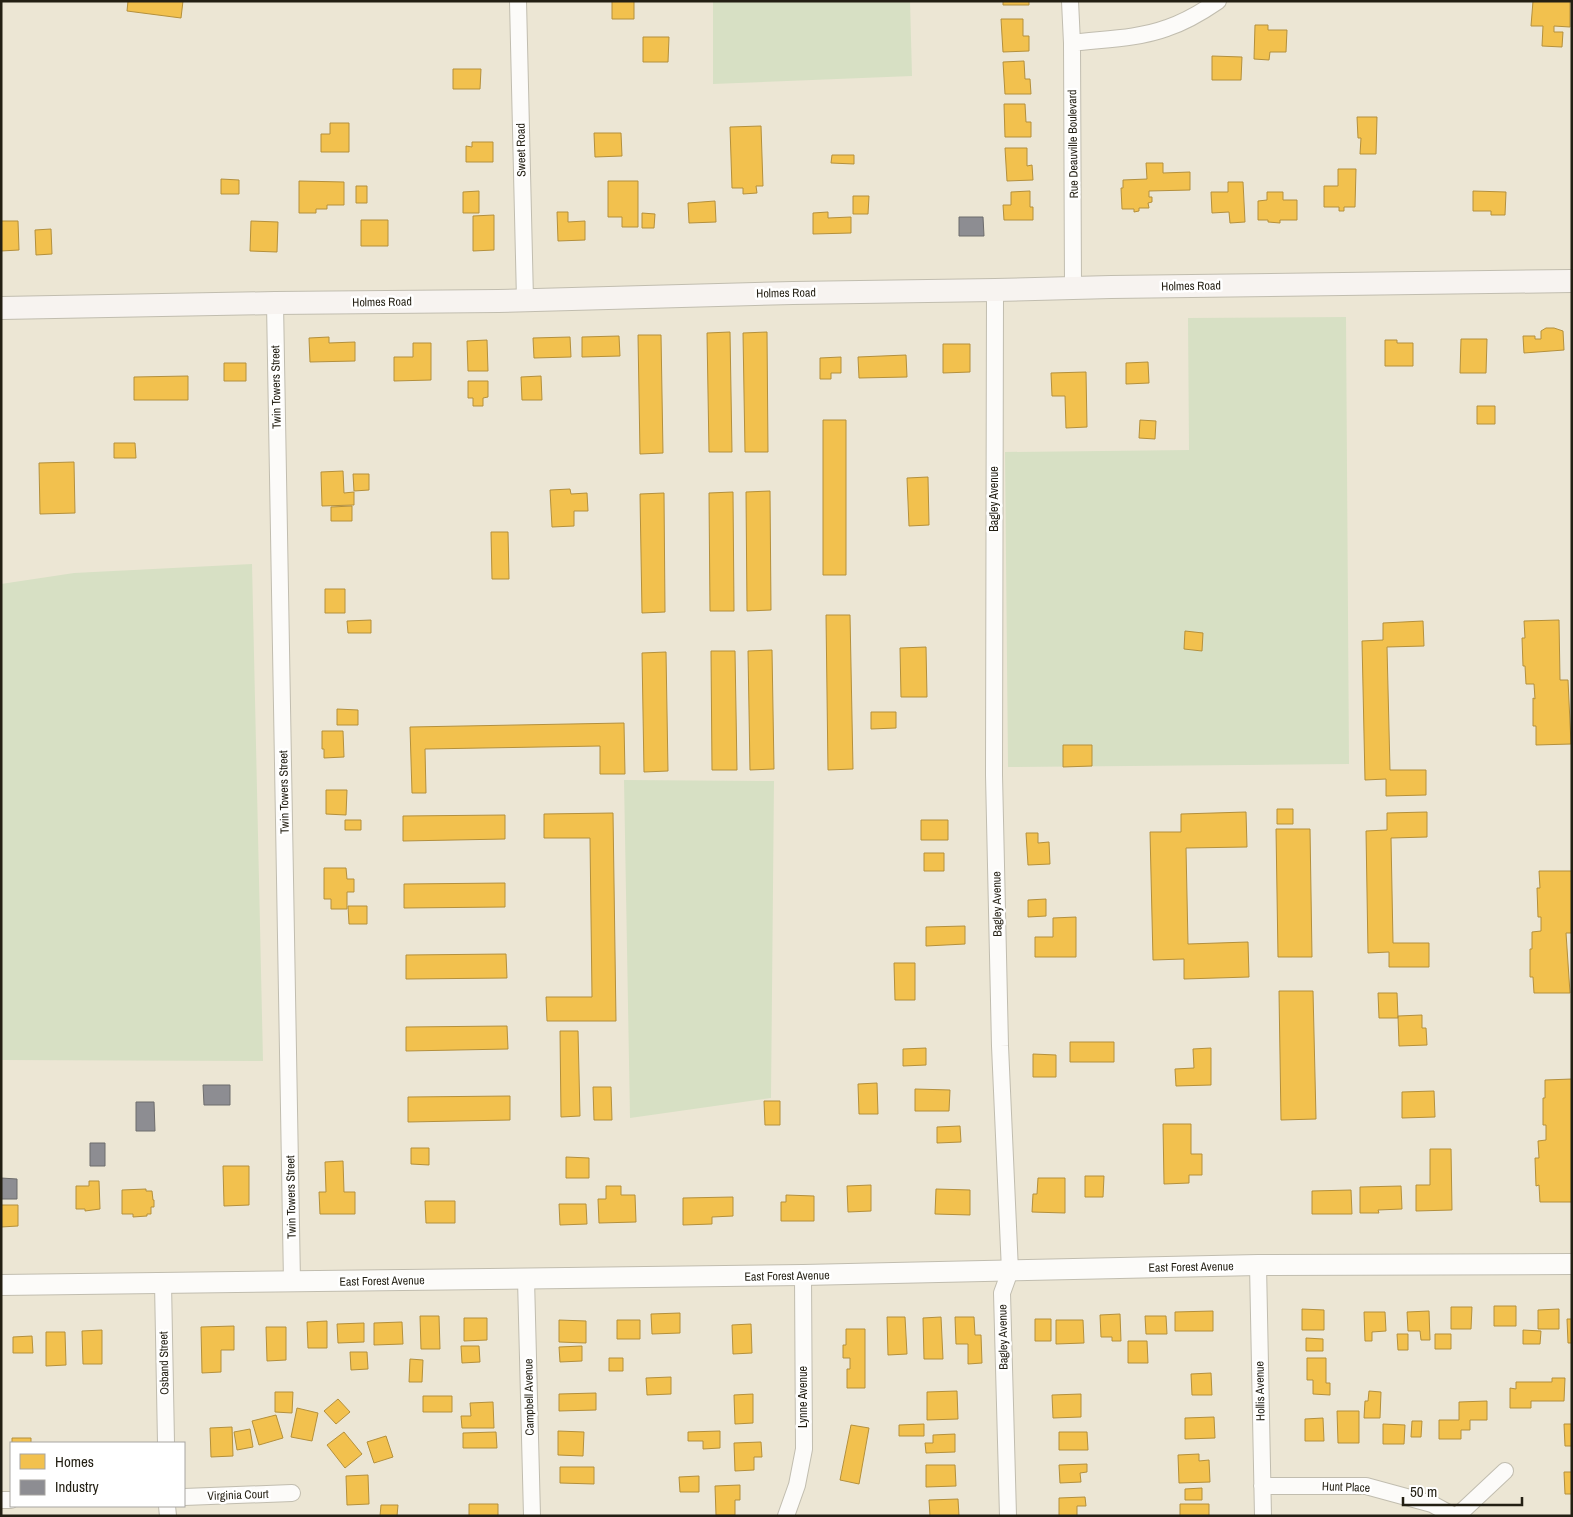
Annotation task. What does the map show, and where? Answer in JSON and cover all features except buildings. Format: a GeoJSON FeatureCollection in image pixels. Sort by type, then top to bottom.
{"type":"FeatureCollection","features":[{"type":"Feature","properties":{"kind":"main road","name":"Holmes Road"},"geometry":{"type":"LineString","coordinates":[[1,308],[525,300],[1073,288],[1572,281]]}},
{"type":"Feature","properties":{"kind":"street","name":"Sweet Road"},"geometry":{"type":"LineString","coordinates":[[518,1],[525,300]]}},
{"type":"Feature","properties":{"kind":"street","name":"Rue Deauville Boulevard"},"geometry":{"type":"LineString","coordinates":[[1070,1],[1072,43],[1073,288]]}},
{"type":"Feature","properties":{"kind":"street"},"geometry":{"type":"LineString","coordinates":[[1072,43],[1143,35],[1167,28],[1207,9],[1218,1]]}},
{"type":"Feature","properties":{"kind":"street","name":"Bagley Avenue"},"geometry":{"type":"LineString","coordinates":[[995,290],[994,775],[1000,1046],[1010,1271],[1002,1293],[1008,1516]]}},
{"type":"Feature","properties":{"kind":"street","name":"Twin Towers Street"},"geometry":{"type":"LineString","coordinates":[[275,303],[292,1282]]}},
{"type":"Feature","properties":{"kind":"street","name":"East Forest Avenue"},"geometry":{"type":"LineString","coordinates":[[1,1285],[803,1276],[1258,1266],[1572,1264]]}},
{"type":"Feature","properties":{"kind":"street","name":"Hollis Avenue"},"geometry":{"type":"LineString","coordinates":[[1258,1266],[1263,1516]]}},
{"type":"Feature","properties":{"kind":"street","name":"Lynne Avenue"},"geometry":{"type":"LineString","coordinates":[[786,1516],[796,1485],[804,1449],[803,1276]]}},
{"type":"Feature","properties":{"kind":"street","name":"Campbell Avenue"},"geometry":{"type":"LineString","coordinates":[[526,1279],[532,1516]]}},
{"type":"Feature","properties":{"kind":"street","name":"Osband Street"},"geometry":{"type":"LineString","coordinates":[[163,1283],[166,1442]]}},
{"type":"Feature","properties":{"kind":"street","name":"Hunt Place"},"geometry":{"type":"LineString","coordinates":[[1262,1486],[1366,1486],[1432,1504],[1456,1516],[1505,1471]]}},
{"type":"Feature","properties":{"kind":"street","name":"Virginia Court"},"geometry":{"type":"LineString","coordinates":[[185,1497],[292,1493]]}},
{"type":"Feature","properties":{"kind":"green space"},"geometry":{"type":"Polygon","coordinates":[[[713,1],[910,1],[912,76],[713,84],[713,1]]]}},
{"type":"Feature","properties":{"kind":"green space"},"geometry":{"type":"Polygon","coordinates":[[[1346,317],[1349,764],[1008,767],[1005,452],[1189,450],[1188,318],[1346,317]]]}},
{"type":"Feature","properties":{"kind":"green space"},"geometry":{"type":"Polygon","coordinates":[[[252,564],[263,1061],[1,1060],[1,584],[74,573],[252,564]]]}},
{"type":"Feature","properties":{"kind":"green space"},"geometry":{"type":"Polygon","coordinates":[[[624,780],[774,781],[771,1098],[630,1118],[624,780]]]}}]}
